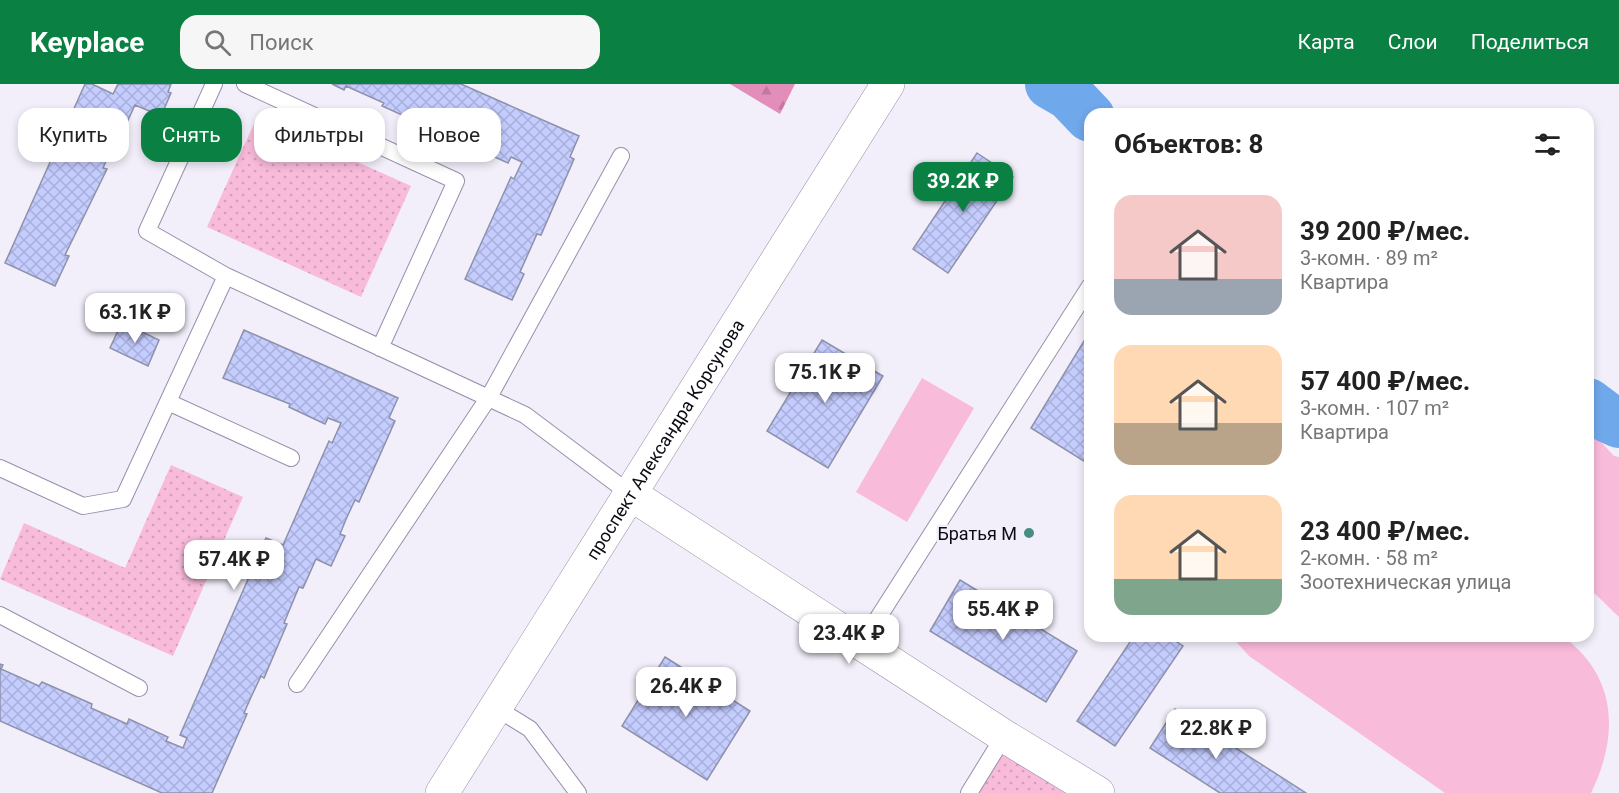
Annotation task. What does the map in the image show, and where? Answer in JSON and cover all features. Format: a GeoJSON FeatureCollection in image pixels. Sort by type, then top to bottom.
{"type":"FeatureCollection","features":[{"type":"Feature","properties":{"kind":"street","name":"проспект Александра Корсунова"},"geometry":{"type":"LineString","coordinates":[[442,793],[886,86]]}},
{"type":"Feature","properties":{"kind":"street"},"geometry":{"type":"LineString","coordinates":[[629,493],[1004,736],[1098,793]]}},
{"type":"Feature","properties":{"kind":"lane"},"geometry":{"type":"LineString","coordinates":[[214,84],[147,231],[226,276],[525,415],[629,493]]}},
{"type":"Feature","properties":{"kind":"lane"},"geometry":{"type":"LineString","coordinates":[[245,84],[456,181],[380,348]]}},
{"type":"Feature","properties":{"kind":"lane"},"geometry":{"type":"LineString","coordinates":[[297,684],[489,398],[621,156]]}},
{"type":"Feature","properties":{"kind":"lane"},"geometry":{"type":"LineString","coordinates":[[0,468],[83,506],[123,499],[226,276]]}},
{"type":"Feature","properties":{"kind":"lane"},"geometry":{"type":"LineString","coordinates":[[861,643],[1084,295]]}},
{"type":"Feature","properties":{"kind":"lane"},"geometry":{"type":"LineString","coordinates":[[168,402],[291,458]]}},
{"type":"Feature","properties":{"kind":"lane"},"geometry":{"type":"LineString","coordinates":[[0,615],[138,688]]}},
{"type":"Feature","properties":{"kind":"lane"},"geometry":{"type":"LineString","coordinates":[[496,708],[530,729],[578,793]]}},
{"type":"Feature","properties":{"kind":"lane"},"geometry":{"type":"LineString","coordinates":[[969,793],[1004,736]]}},
{"type":"Feature","properties":{"kind":"shaded area"},"geometry":{"type":"Polygon","coordinates":[[[254,124],[254,162],[357,162],[411,186],[361,297],[207,227],[237,162],[242,162],[242,150],[254,124]]]}},
{"type":"Feature","properties":{"kind":"shaded area"},"geometry":{"type":"Polygon","coordinates":[[[922,378],[974,408],[907,522],[856,492],[922,378]]]}},
{"type":"Feature","properties":{"kind":"shaded area"},"geometry":{"type":"Polygon","coordinates":[[[1594,434],[1614,456],[1619,457],[1619,617],[1594,593],[1594,434]]]}},
{"type":"Feature","properties":{"kind":"shaded area"},"geometry":{"type":"Polygon","coordinates":[[[171,465],[243,497],[173,656],[0,579],[24,523],[125,568],[171,465]]]}},
{"type":"Feature","properties":{"kind":"shaded area"},"geometry":{"type":"Polygon","coordinates":[[[1236,642],[1569,642],[1594,669],[1603,688],[1608,708],[1609,729],[1600,772],[1591,793],[1445,793],[1249,656],[1236,642]]]}},
{"type":"Feature","properties":{"kind":"shaded area"},"geometry":{"type":"Polygon","coordinates":[[[1008,741],[1091,793],[976,793],[1008,741]]]}},
{"type":"Feature","properties":{"kind":"green space"},"geometry":{"type":"Polygon","coordinates":[[[730,84],[795,84],[780,114],[730,84]]]}},
{"type":"Feature","properties":{"kind":"building"},"geometry":{"type":"Polygon","coordinates":[[[85,84],[92,84],[113,94],[118,84],[171,84],[168,92],[171,93],[164,108],[142,108],[135,105],[129,118],[129,108],[74,108],[85,84]]]}},
{"type":"Feature","properties":{"kind":"building"},"geometry":{"type":"Polygon","coordinates":[[[332,84],[461,84],[579,136],[570,157],[574,159],[541,235],[537,234],[520,272],[524,274],[512,300],[465,279],[511,177],[514,179],[522,162],[511,157],[508,163],[501,160],[501,108],[397,108],[397,113],[382,106],[384,103],[346,86],[344,90],[332,84]]]}},
{"type":"Feature","properties":{"kind":"building"},"geometry":{"type":"Polygon","coordinates":[[[977,153],[1013,177],[948,273],[913,249],[977,153]]]}},
{"type":"Feature","properties":{"kind":"building"},"geometry":{"type":"Polygon","coordinates":[[[50,162],[106,162],[103,168],[107,169],[65,255],[69,256],[55,286],[5,263],[50,162]]]}},
{"type":"Feature","properties":{"kind":"building"},"geometry":{"type":"Polygon","coordinates":[[[122,322],[159,340],[148,366],[110,348],[122,322]]]}},
{"type":"Feature","properties":{"kind":"building"},"geometry":{"type":"Polygon","coordinates":[[[244,330],[398,398],[389,418],[395,421],[359,502],[355,500],[347,517],[340,534],[345,536],[331,566],[316,559],[303,588],[299,587],[284,623],[287,624],[264,678],[261,676],[244,713],[247,714],[212,793],[162,793],[0,721],[0,664],[3,665],[1,669],[39,686],[42,682],[92,704],[91,708],[127,724],[129,719],[168,737],[166,741],[183,748],[187,738],[180,735],[266,538],[283,545],[329,441],[332,443],[341,423],[328,418],[325,424],[289,407],[290,404],[223,378],[244,330]]]}},
{"type":"Feature","properties":{"kind":"building"},"geometry":{"type":"Polygon","coordinates":[[[822,340],[883,376],[828,468],[767,431],[822,340]]]}},
{"type":"Feature","properties":{"kind":"building"},"geometry":{"type":"Polygon","coordinates":[[[1084,341],[1084,461],[1031,428],[1084,341]]]}},
{"type":"Feature","properties":{"kind":"building"},"geometry":{"type":"Polygon","coordinates":[[[960,580],[1077,651],[1046,702],[930,631],[960,580]]]}},
{"type":"Feature","properties":{"kind":"building"},"geometry":{"type":"Polygon","coordinates":[[[1130,642],[1177,642],[1183,646],[1115,746],[1077,721],[1130,642]]]}},
{"type":"Feature","properties":{"kind":"building"},"geometry":{"type":"Polygon","coordinates":[[[665,657],[750,711],[707,780],[622,726],[665,657]]]}},
{"type":"Feature","properties":{"kind":"building"},"geometry":{"type":"Polygon","coordinates":[[[1175,709],[1306,793],[1220,793],[1150,748],[1175,709]]]}},
{"type":"Feature","properties":{"kind":"waterway"},"geometry":{"type":"LineString","coordinates":[[1050,84],[1069,95],[1084,111]]}},
{"type":"Feature","properties":{"kind":"waterway"},"geometry":{"type":"LineString","coordinates":[[1594,408],[1619,423]]}},
{"type":"Feature","properties":{"kind":"place","name":"Братья М"},"geometry":{"type":"Point","coordinates":[1029,533]}}]}
